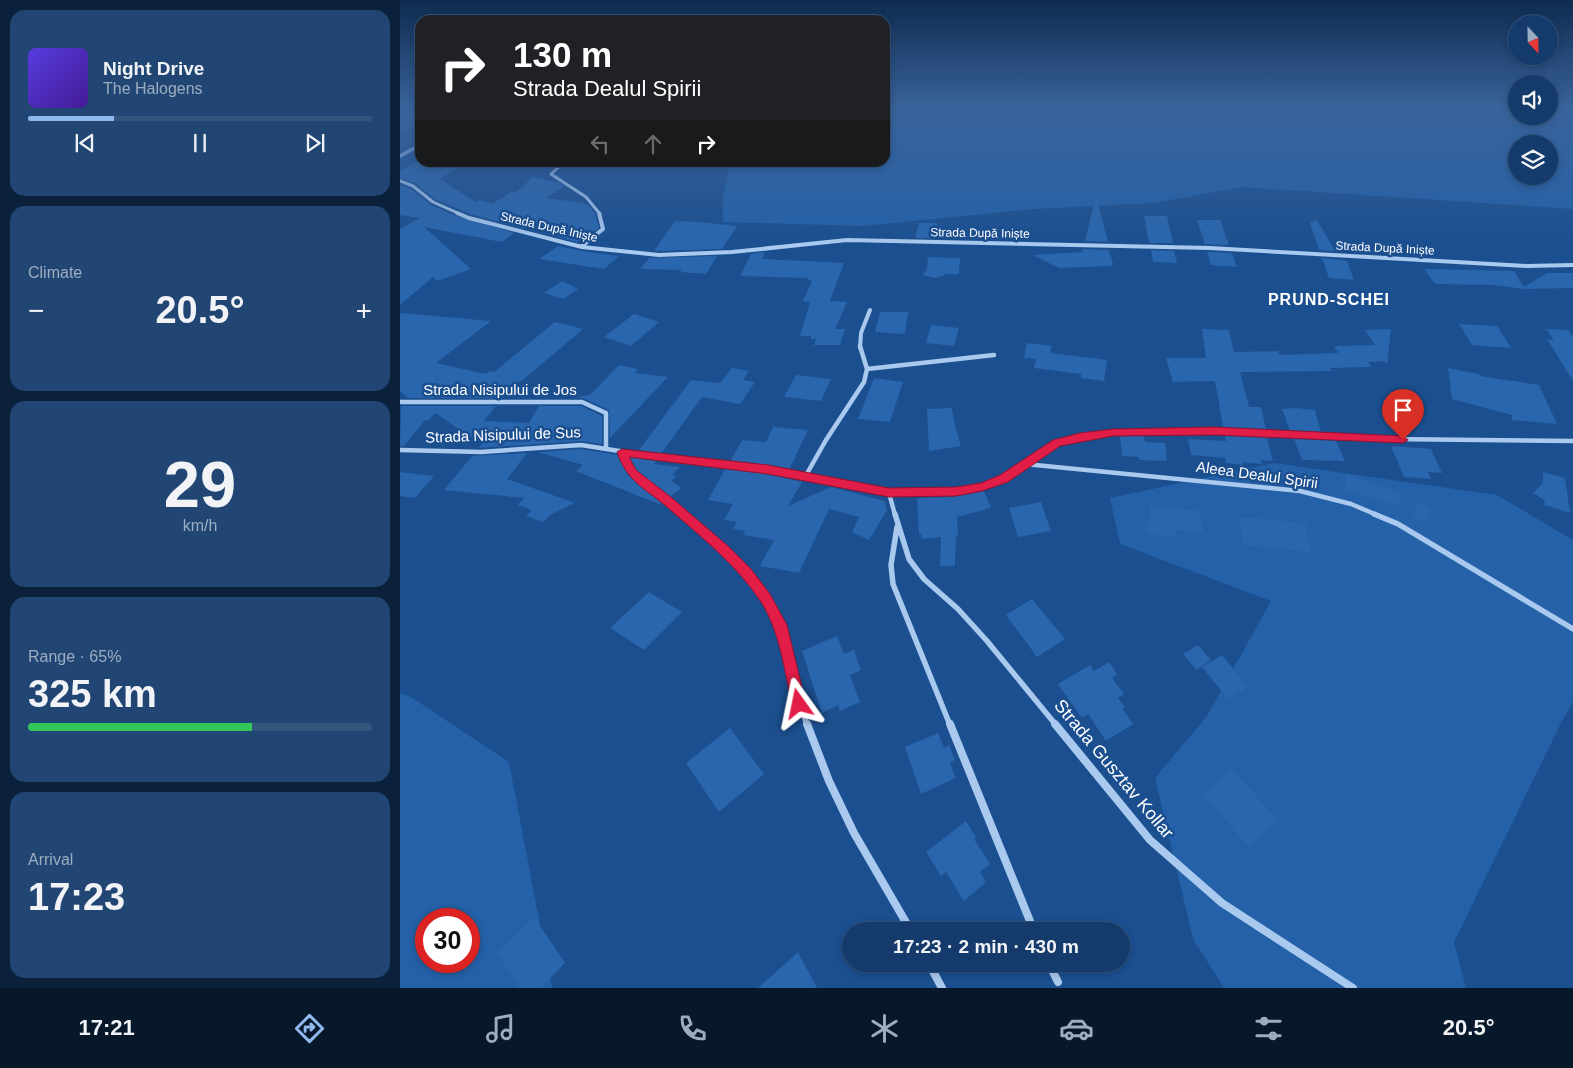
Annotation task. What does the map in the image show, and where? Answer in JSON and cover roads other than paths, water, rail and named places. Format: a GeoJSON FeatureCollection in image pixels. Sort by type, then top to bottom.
{"type":"FeatureCollection","features":[{"type":"Feature","properties":{"kind":"street"},"geometry":{"type":"LineString","coordinates":[[560,167],[552,171],[551,174],[584,196],[599,210],[604,220],[603,229],[582,247]]}},
{"type":"Feature","properties":{"kind":"street","name":"Strada După Iniște"},"geometry":{"type":"LineString","coordinates":[[400,181],[413,186],[433,202],[452,212],[582,247],[658,255],[732,252],[847,240],[1210,248],[1527,266],[1573,265]]}},
{"type":"Feature","properties":{"kind":"street"},"geometry":{"type":"LineString","coordinates":[[805,477],[864,382],[867,369],[860,350],[861,333],[870,310]]}},
{"type":"Feature","properties":{"kind":"street"},"geometry":{"type":"LineString","coordinates":[[867,369],[994,355]]}},
{"type":"Feature","properties":{"kind":"street","name":"Strada Nisipului de Jos"},"geometry":{"type":"LineString","coordinates":[[400,402],[582,402],[606,413],[606,448]]}},
{"type":"Feature","properties":{"kind":"street"},"geometry":{"type":"LineString","coordinates":[[606,448],[622,452],[768,470],[889,493],[956,492],[982,487],[1004,478],[1056,443],[1113,432],[1214,431],[1388,439],[1573,441]]}},
{"type":"Feature","properties":{"kind":"street","name":"Strada Nisipului de Sus"},"geometry":{"type":"LineString","coordinates":[[400,450],[481,452],[581,445],[606,448]]}},
{"type":"Feature","properties":{"kind":"street"},"geometry":{"type":"LineString","coordinates":[[622,452],[627,466],[632,473],[668,501],[723,549],[766,598],[780,625],[799,704],[829,781],[854,833],[907,922]]}},
{"type":"Feature","properties":{"kind":"street","name":"Aleea Dealul Spirii"},"geometry":{"type":"LineString","coordinates":[[1025,464],[1252,485],[1300,491],[1351,504],[1398,524],[1573,629]]}},
{"type":"Feature","properties":{"kind":"street","name":"Strada Gusztav Kollar"},"geometry":{"type":"LineString","coordinates":[[889,493],[909,559],[924,579],[958,609],[987,641],[1150,840],[1222,903],[1353,988]]}},
{"type":"Feature","properties":{"kind":"street","name":"Strada Gusztav Kollar"},"geometry":{"type":"LineString","coordinates":[[898,524],[891,565],[893,584],[1030,922]]}},
{"type":"Feature","properties":{"kind":"street"},"geometry":{"type":"LineString","coordinates":[[933,972],[942,988]]}},
{"type":"Feature","properties":{"kind":"street"},"geometry":{"type":"LineString","coordinates":[[1053,972],[1058,982]]}},
{"type":"Feature","properties":{"kind":"district","name":"PRUND-SCHEI"},"geometry":{"type":"Point","coordinates":[1329,299]}}]}
